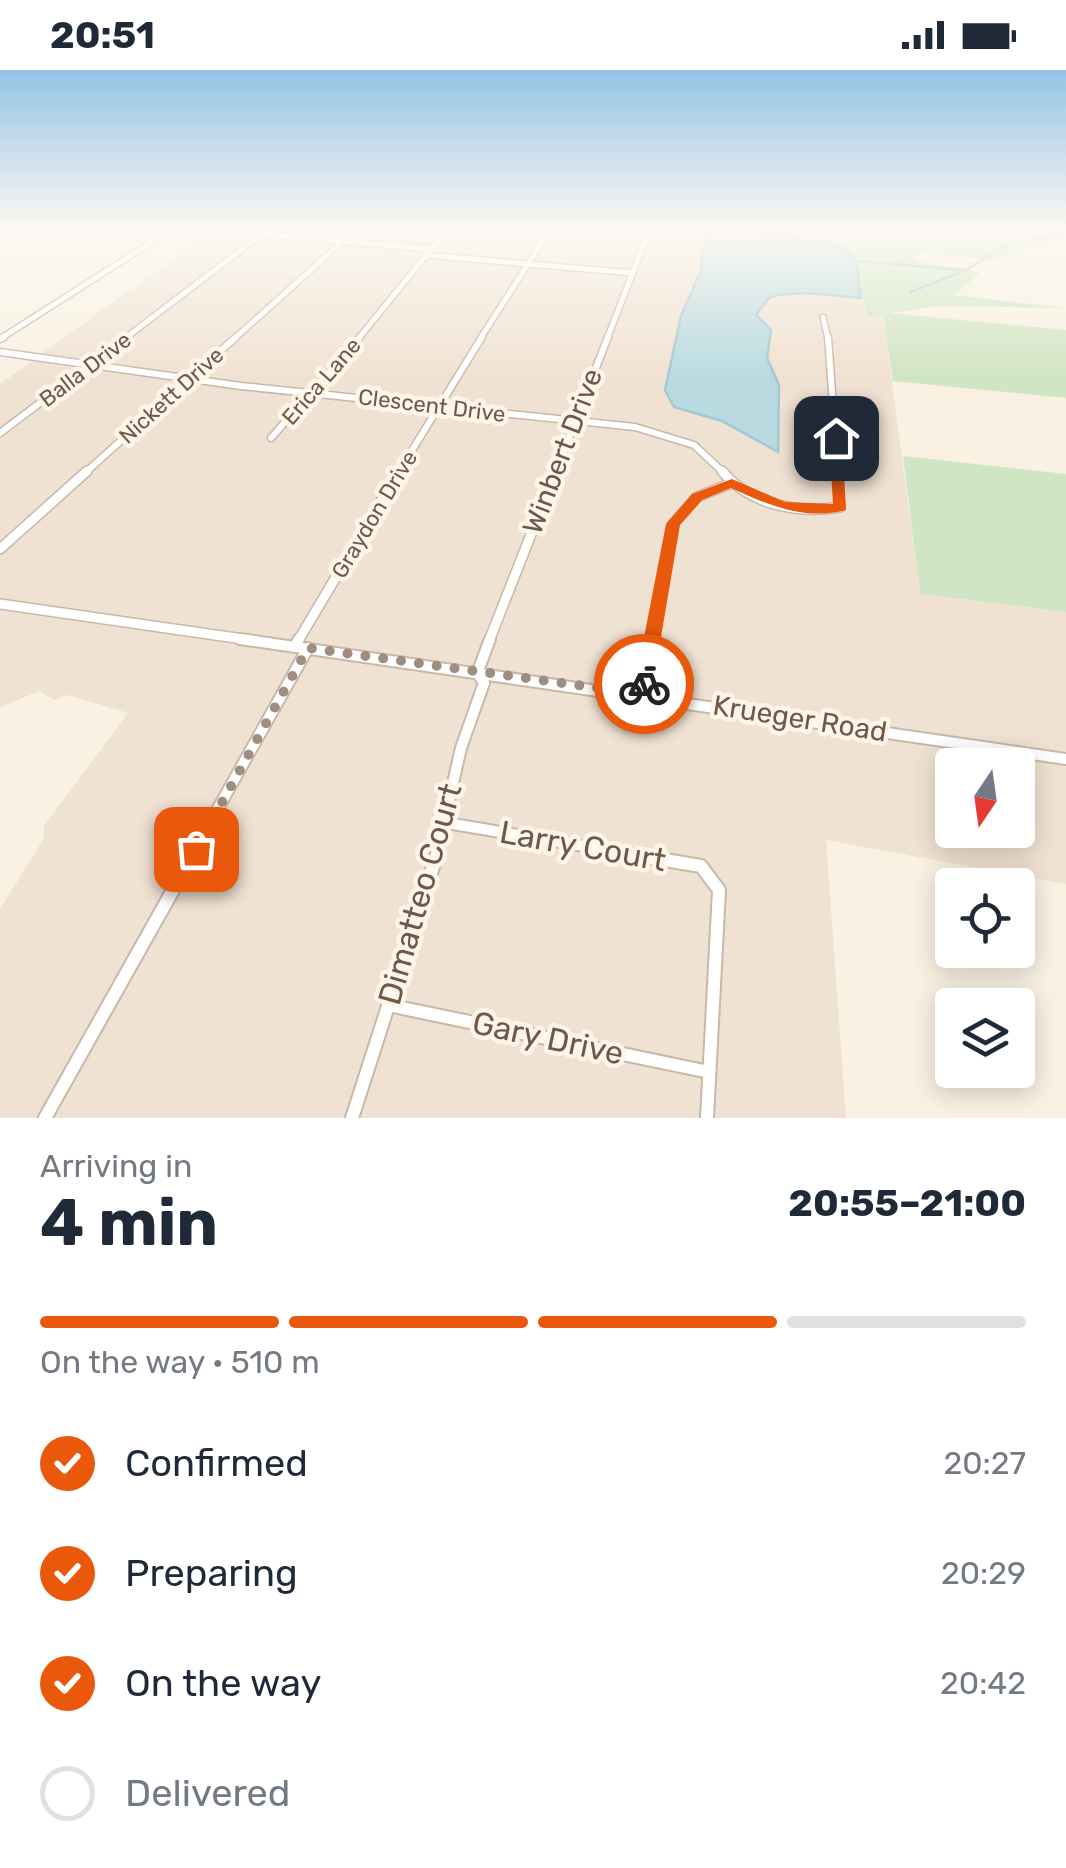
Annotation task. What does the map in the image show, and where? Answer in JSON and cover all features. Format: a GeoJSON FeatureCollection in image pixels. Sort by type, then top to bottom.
{"type":"FeatureCollection","features":[{"type":"Feature","properties":{"kind":"street"},"geometry":{"type":"LineString","coordinates":[[0,339],[93,280]]}},
{"type":"Feature","properties":{"kind":"street","name":"Balla Drive"},"geometry":{"type":"LineString","coordinates":[[0,433],[202,280]]}},
{"type":"Feature","properties":{"kind":"street","name":"Nickett Drive"},"geometry":{"type":"LineString","coordinates":[[0,549],[300,280]]}},
{"type":"Feature","properties":{"kind":"street","name":"Erica Lane"},"geometry":{"type":"LineString","coordinates":[[271,438],[409,280]]}},
{"type":"Feature","properties":{"kind":"street","name":"Graydon Drive"},"geometry":{"type":"LineString","coordinates":[[302,646],[438,406],[519,280]]}},
{"type":"Feature","properties":{"kind":"street","name":"Winbert Drive"},"geometry":{"type":"LineString","coordinates":[[477,671],[629,280]]}},
{"type":"Feature","properties":{"kind":"street"},"geometry":{"type":"LineString","coordinates":[[823,317],[828,322],[840,507]]}},
{"type":"Feature","properties":{"kind":"street","name":"Clescent Drive"},"geometry":{"type":"LineString","coordinates":[[0,352],[188,379],[668,434],[706,452],[732,483],[782,506],[825,511],[840,507]]}},
{"type":"Feature","properties":{"kind":"street"},"geometry":{"type":"LineString","coordinates":[[642,694],[673,524],[697,497],[732,483]]}},
{"type":"Feature","properties":{"kind":"street","name":"Krueger Road"},"geometry":{"type":"LineString","coordinates":[[0,604],[642,694],[1066,759]]}},
{"type":"Feature","properties":{"kind":"street"},"geometry":{"type":"LineString","coordinates":[[46,1118],[302,646]]}},
{"type":"Feature","properties":{"kind":"street","name":"Dimatteo Court"},"geometry":{"type":"LineString","coordinates":[[352,1118],[446,823],[461,748],[484,683],[477,671]]}},
{"type":"Feature","properties":{"kind":"street","name":"Larry Court"},"geometry":{"type":"LineString","coordinates":[[446,823],[700,866],[720,890],[707,1118]]}},
{"type":"Feature","properties":{"kind":"street","name":"Gary Drive"},"geometry":{"type":"LineString","coordinates":[[388,1005],[709,1072]]}},
{"type":"Feature","properties":{"kind":"shaded area"},"geometry":{"type":"Polygon","coordinates":[[[144,280],[695,280],[674,407],[722,421],[765,446],[778,385],[767,358],[771,330],[756,317],[770,297],[792,292],[830,292],[861,298],[868,316],[883,314],[920,594],[1066,612],[1066,884],[1035,878],[1035,868],[979,868],[826,840],[846,1118],[0,1118],[0,909],[43,840],[44,826],[128,713],[68,695],[54,700],[40,691],[0,707],[0,384],[144,280]]]}},
{"type":"Feature","properties":{"kind":"green space"},"geometry":{"type":"Polygon","coordinates":[[[856,280],[972,280],[955,295],[1066,308],[940,306],[889,313],[1066,330],[1066,398],[893,381],[883,314],[868,316],[856,280]]]}},
{"type":"Feature","properties":{"kind":"green space"},"geometry":{"type":"Polygon","coordinates":[[[903,456],[1066,474],[1066,612],[920,594],[903,456]]]}},
{"type":"Feature","properties":{"kind":"water"},"geometry":{"type":"Polygon","coordinates":[[[697,280],[859,280],[861,298],[806,293],[770,297],[756,315],[771,330],[767,358],[779,385],[778,452],[722,421],[674,407],[665,390],[681,316],[697,280]]]}},
{"type":"Feature","properties":{"kind":"waterway"},"geometry":{"type":"LineString","coordinates":[[911,292],[941,280]]}},
{"type":"Feature","properties":{"kind":"way so far"},"geometry":{"type":"LineString","coordinates":[[196,849],[308,648],[642,694],[644,684]]}},
{"type":"Feature","properties":{"kind":"route"},"geometry":{"type":"LineString","coordinates":[[644,684],[673,524],[697,497],[732,483],[782,506],[825,511],[840,507],[836,438]]}}]}
